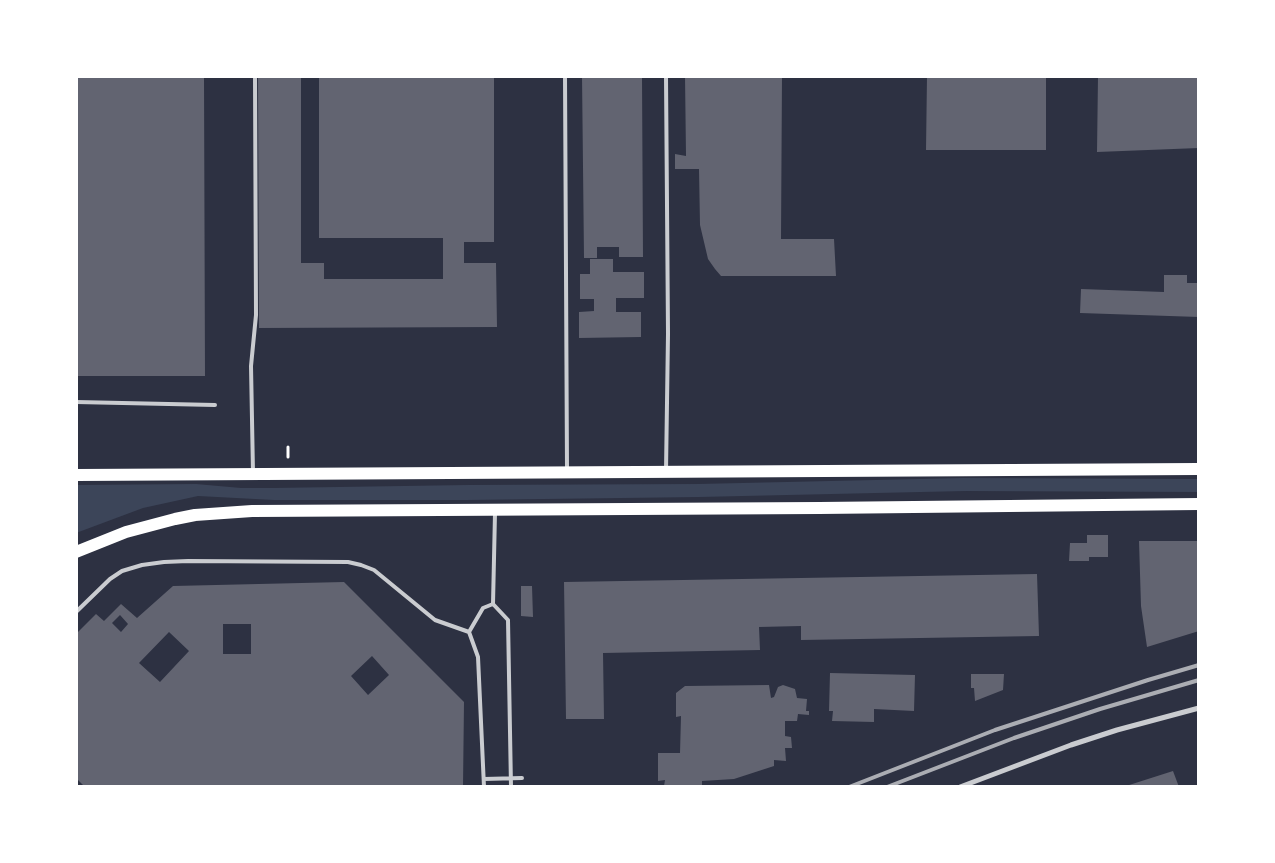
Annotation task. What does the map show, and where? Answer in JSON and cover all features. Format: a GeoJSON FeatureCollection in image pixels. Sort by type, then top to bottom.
{"type":"FeatureCollection","features":[{"type":"Feature","properties":{"kind":"main road"},"geometry":{"type":"LineString","coordinates":[[76,476],[1199,469]]}},
{"type":"Feature","properties":{"kind":"main road"},"geometry":{"type":"LineString","coordinates":[[76,552],[126,532],[176,519],[195,515],[252,511],[1199,504]]}},
{"type":"Feature","properties":{"kind":"street"},"geometry":{"type":"LineString","coordinates":[[960,787],[1070,745],[1199,708]]}},
{"type":"Feature","properties":{"kind":"lane"},"geometry":{"type":"LineString","coordinates":[[253,475],[251,366],[256,315],[256,76]]}},
{"type":"Feature","properties":{"kind":"lane"},"geometry":{"type":"LineString","coordinates":[[565,76],[567,473]]}},
{"type":"Feature","properties":{"kind":"lane"},"geometry":{"type":"LineString","coordinates":[[666,76],[668,334],[666,473]]}},
{"type":"Feature","properties":{"kind":"lane"},"geometry":{"type":"LineString","coordinates":[[76,402],[215,404]]}},
{"type":"Feature","properties":{"kind":"lane"},"geometry":{"type":"LineString","coordinates":[[495,509],[493,604],[508,620],[511,787]]}},
{"type":"Feature","properties":{"kind":"lane"},"geometry":{"type":"LineString","coordinates":[[76,612],[110,579],[122,571],[142,565],[188,561],[348,562],[374,570],[435,620],[469,632]]}},
{"type":"Feature","properties":{"kind":"lane"},"geometry":{"type":"LineString","coordinates":[[469,632],[483,608],[493,604]]}},
{"type":"Feature","properties":{"kind":"lane"},"geometry":{"type":"LineString","coordinates":[[469,632],[478,657],[484,787]]}},
{"type":"Feature","properties":{"kind":"lane"},"geometry":{"type":"LineString","coordinates":[[484,779],[522,778]]}},
{"type":"Feature","properties":{"kind":"shaded area"},"geometry":{"type":"Polygon","coordinates":[[[963,478],[1199,479],[1199,492],[965,491],[468,500],[274,500],[198,496],[143,508],[76,533],[76,485],[196,484],[241,488],[273,488],[698,484],[963,478]]]}},
{"type":"Feature","properties":{"kind":"building"},"geometry":{"type":"Polygon","coordinates":[[[76,76],[204,76],[205,376],[76,376],[76,76]]]}},
{"type":"Feature","properties":{"kind":"building"},"geometry":{"type":"Polygon","coordinates":[[[258,76],[301,76],[301,263],[324,263],[324,279],[443,279],[443,238],[319,238],[319,76],[494,76],[494,242],[464,242],[464,263],[496,263],[497,327],[259,328],[258,76]]]}},
{"type":"Feature","properties":{"kind":"building"},"geometry":{"type":"Polygon","coordinates":[[[582,76],[642,76],[643,257],[619,257],[619,247],[597,247],[597,258],[584,258],[582,76]]]}},
{"type":"Feature","properties":{"kind":"building"},"geometry":{"type":"Polygon","coordinates":[[[685,76],[782,76],[781,239],[834,239],[836,276],[721,276],[715,269],[708,259],[700,225],[699,169],[675,169],[675,154],[686,156],[685,76]]]}},
{"type":"Feature","properties":{"kind":"building"},"geometry":{"type":"Polygon","coordinates":[[[927,76],[1046,76],[1046,150],[926,150],[927,76]]]}},
{"type":"Feature","properties":{"kind":"building"},"geometry":{"type":"Polygon","coordinates":[[[1098,76],[1199,76],[1199,148],[1097,152],[1098,76]]]}},
{"type":"Feature","properties":{"kind":"building"},"geometry":{"type":"Polygon","coordinates":[[[590,259],[613,259],[613,272],[644,272],[644,298],[616,298],[616,312],[641,312],[641,337],[579,338],[579,312],[594,311],[594,299],[580,299],[580,274],[590,274],[590,259]]]}},
{"type":"Feature","properties":{"kind":"building"},"geometry":{"type":"Polygon","coordinates":[[[1164,275],[1187,275],[1187,283],[1199,283],[1199,317],[1080,313],[1081,289],[1164,292],[1164,275]]]}},
{"type":"Feature","properties":{"kind":"building"},"geometry":{"type":"Polygon","coordinates":[[[1087,535],[1108,535],[1108,557],[1089,557],[1089,561],[1069,561],[1070,543],[1087,543],[1087,535]]]}},
{"type":"Feature","properties":{"kind":"building"},"geometry":{"type":"Polygon","coordinates":[[[1139,541],[1199,541],[1199,631],[1147,647],[1141,606],[1139,541]]]}},
{"type":"Feature","properties":{"kind":"building"},"geometry":{"type":"Polygon","coordinates":[[[1037,574],[1039,636],[801,640],[801,626],[759,627],[760,650],[603,653],[604,719],[566,719],[564,582],[1037,574]]]}},
{"type":"Feature","properties":{"kind":"building"},"geometry":{"type":"Polygon","coordinates":[[[344,582],[464,702],[463,787],[85,787],[76,778],[76,634],[96,614],[104,621],[121,604],[137,618],[173,586],[344,582]],[[120,615],[112,623],[121,632],[128,624],[120,615]],[[223,624],[223,654],[251,654],[251,624],[223,624]],[[169,632],[139,663],[160,682],[189,651],[169,632]],[[372,656],[351,676],[368,695],[389,675],[372,656]]]}},
{"type":"Feature","properties":{"kind":"building"},"geometry":{"type":"Polygon","coordinates":[[[521,586],[532,586],[533,617],[521,616],[521,586]]]}},
{"type":"Feature","properties":{"kind":"building"},"geometry":{"type":"Polygon","coordinates":[[[830,673],[915,675],[914,711],[874,709],[874,722],[832,721],[833,711],[829,711],[830,673]]]}},
{"type":"Feature","properties":{"kind":"building"},"geometry":{"type":"Polygon","coordinates":[[[971,674],[1004,674],[1003,690],[975,701],[974,688],[971,688],[971,674]]]}},
{"type":"Feature","properties":{"kind":"building"},"geometry":{"type":"Polygon","coordinates":[[[769,685],[771,698],[774,697],[778,687],[783,685],[795,689],[797,698],[807,699],[806,711],[809,711],[809,715],[798,714],[797,721],[785,721],[785,736],[791,737],[792,748],[785,748],[786,761],[774,760],[774,766],[734,779],[702,781],[702,786],[664,786],[665,780],[658,781],[658,753],[680,753],[681,716],[676,717],[676,693],[685,686],[769,685]]]}},
{"type":"Feature","properties":{"kind":"building"},"geometry":{"type":"Polygon","coordinates":[[[1173,771],[1179,787],[1126,787],[1126,786],[1173,771]]]}},
{"type":"Feature","properties":{"kind":"railway"},"geometry":{"type":"LineString","coordinates":[[849,787],[995,730],[1199,665]]}},
{"type":"Feature","properties":{"kind":"railway"},"geometry":{"type":"LineString","coordinates":[[887,787],[1014,738],[1100,709],[1199,680]]}}]}
